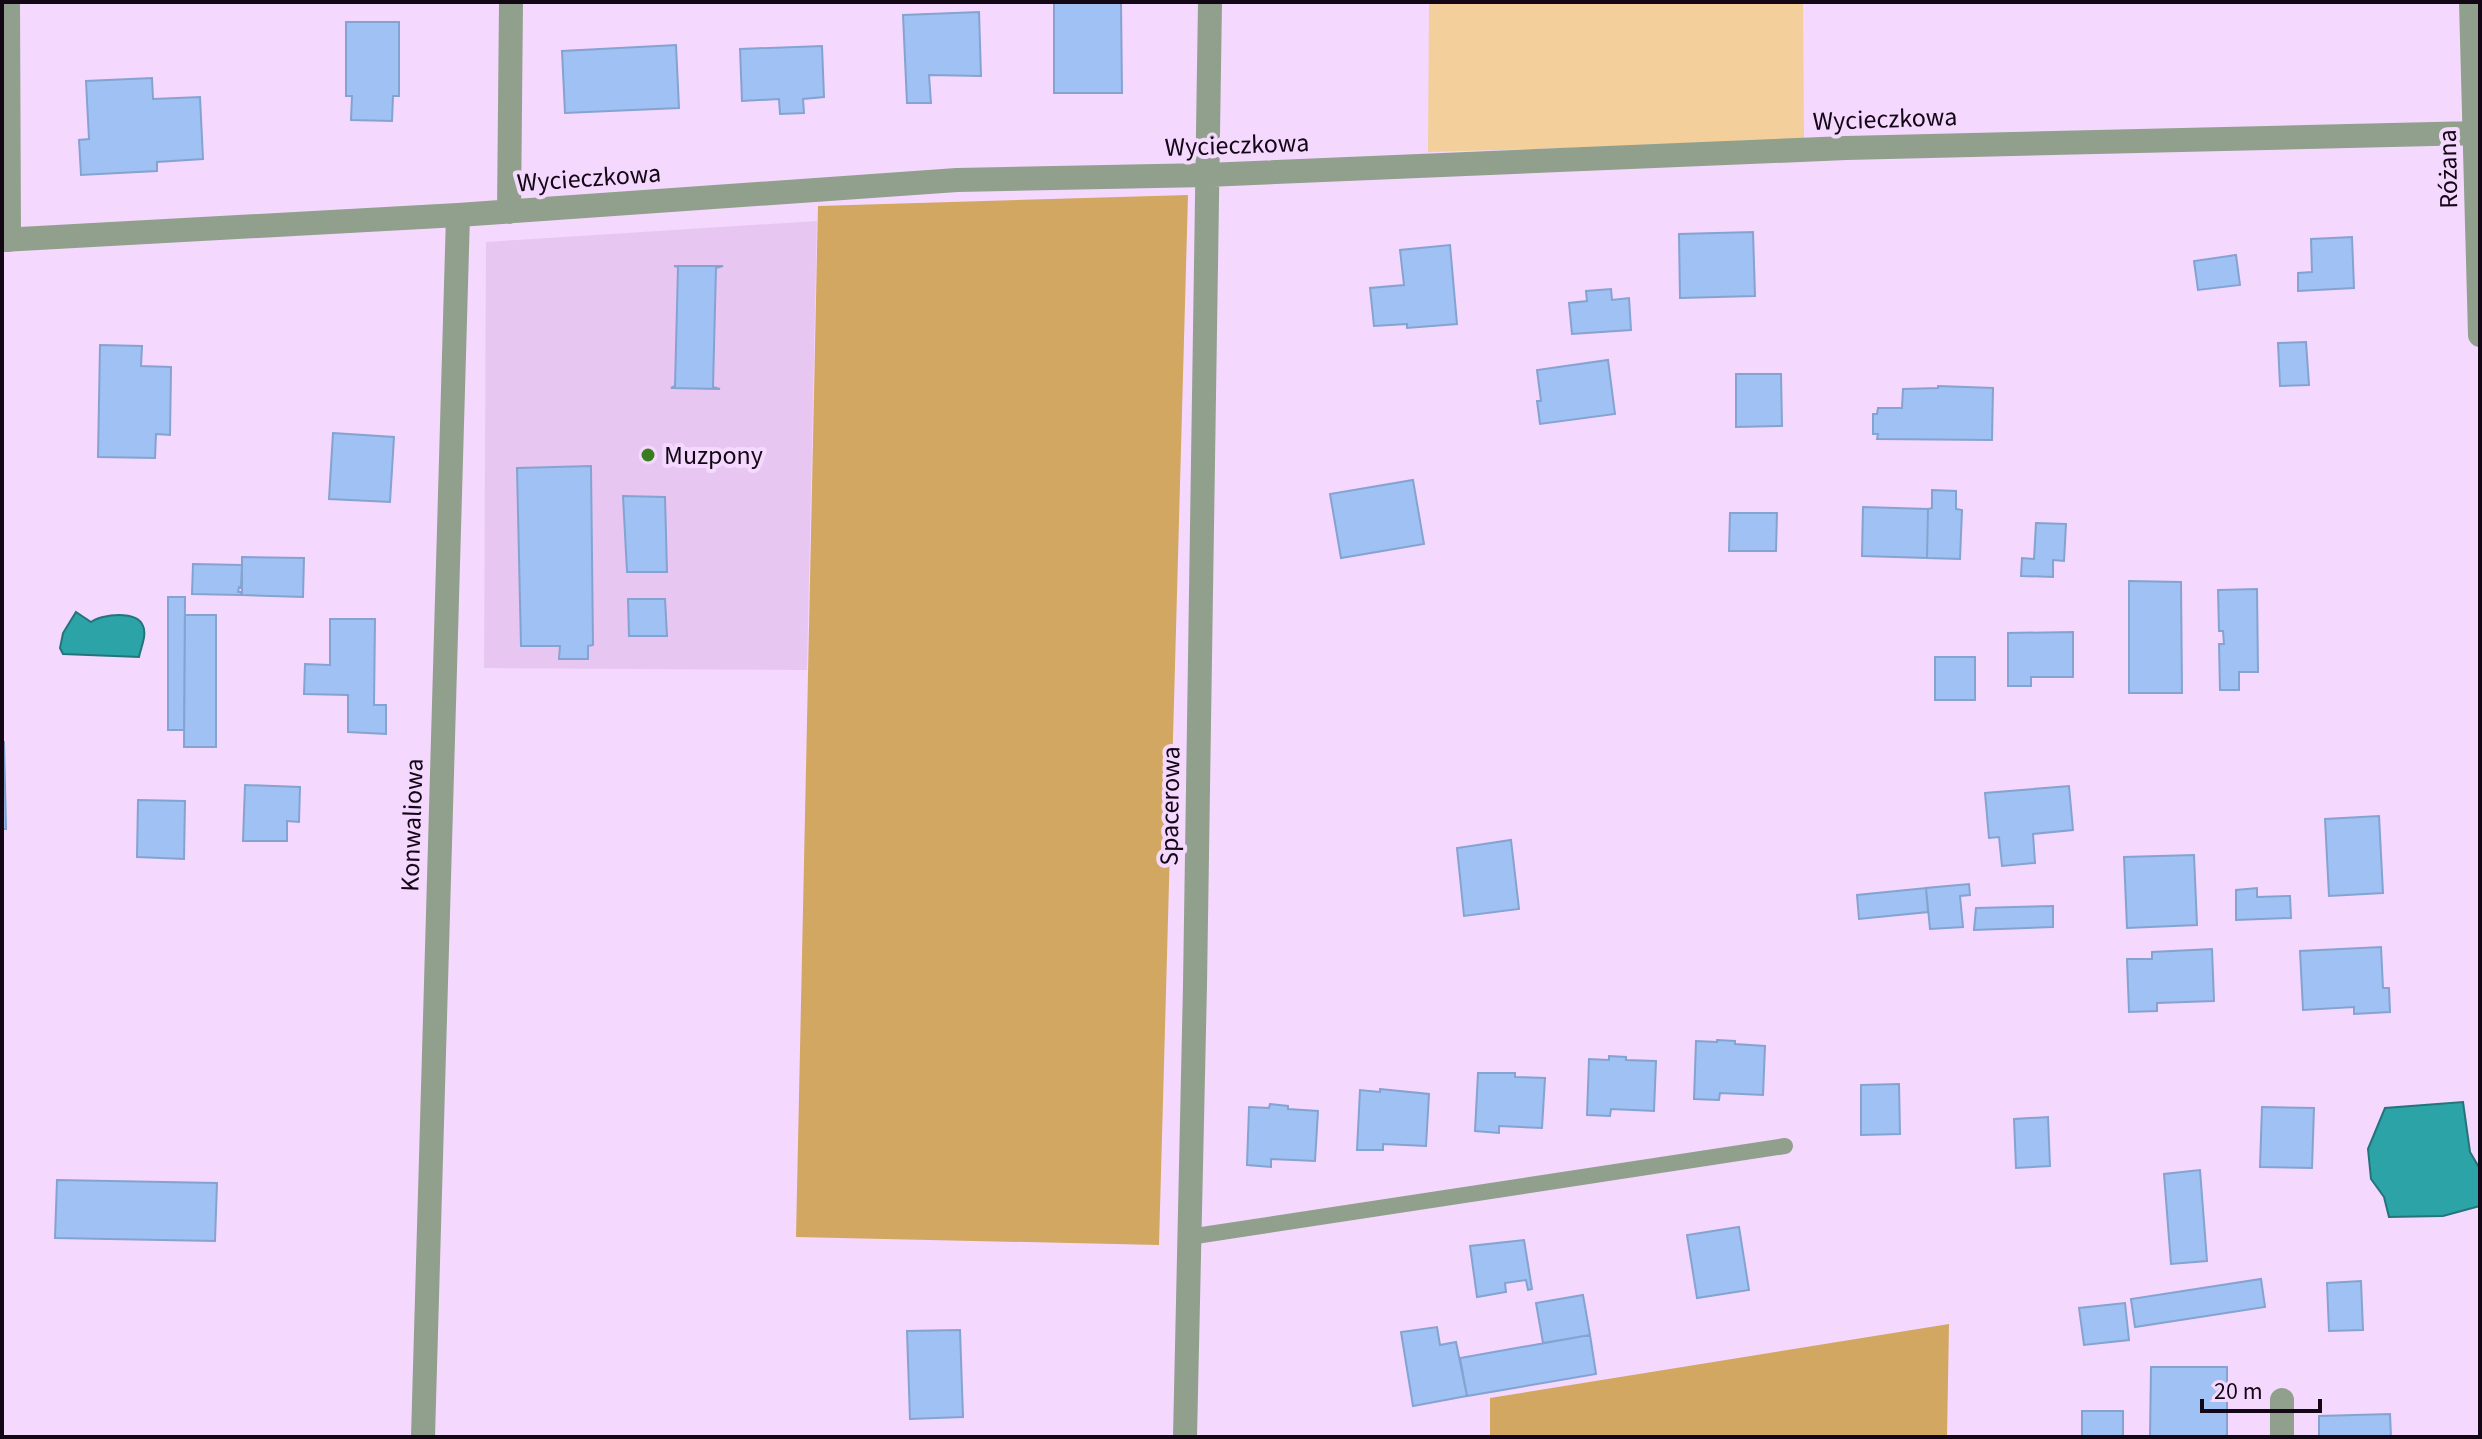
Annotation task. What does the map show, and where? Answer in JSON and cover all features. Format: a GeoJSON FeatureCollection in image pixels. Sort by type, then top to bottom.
{"type":"FeatureCollection","features":[{"type":"Feature","properties":{"kind":"street"},"geometry":{"type":"LineString","coordinates":[[5,240],[8,2]]}},
{"type":"Feature","properties":{"kind":"street"},"geometry":{"type":"LineString","coordinates":[[509,212],[511,2]]}},
{"type":"Feature","properties":{"kind":"street","name":"Spacerowa"},"geometry":{"type":"LineString","coordinates":[[1185,1437],[1210,2]]}},
{"type":"Feature","properties":{"kind":"street","name":"Różana"},"geometry":{"type":"LineString","coordinates":[[2471,2],[2480,335]]}},
{"type":"Feature","properties":{"kind":"street","name":"Wycieczkowa"},"geometry":{"type":"LineString","coordinates":[[5,240],[509,212],[957,180],[1207,175],[1846,148],[2475,133]]}},
{"type":"Feature","properties":{"kind":"street","name":"Konwaliowa"},"geometry":{"type":"LineString","coordinates":[[423,1437],[458,215]]}},
{"type":"Feature","properties":{"kind":"street"},"geometry":{"type":"LineString","coordinates":[[2282,1400],[2282,1437]]}},
{"type":"Feature","properties":{"kind":"lane"},"geometry":{"type":"LineString","coordinates":[[1189,1237],[1785,1146]]}},
{"type":"Feature","properties":{"kind":"shaded area"},"geometry":{"type":"Polygon","coordinates":[[[1429,2],[1803,2],[1804,141],[1428,152],[1429,2]]]}},
{"type":"Feature","properties":{"kind":"shaded area"},"geometry":{"type":"Polygon","coordinates":[[[1188,195],[1159,1245],[796,1237],[818,206],[1188,195]]]}},
{"type":"Feature","properties":{"kind":"shaded area","name":"Muzpony"},"geometry":{"type":"Polygon","coordinates":[[[817,221],[807,670],[484,668],[486,242],[817,221]]]}},
{"type":"Feature","properties":{"kind":"shaded area"},"geometry":{"type":"Polygon","coordinates":[[[76,612],[91,622],[119,615],[139,621],[144,633],[139,657],[63,654],[60,648],[63,633],[76,612]]]}},
{"type":"Feature","properties":{"kind":"shaded area"},"geometry":{"type":"Polygon","coordinates":[[[2463,1102],[2470,1152],[2480,1169],[2480,1206],[2443,1216],[2389,1217],[2384,1197],[2371,1179],[2368,1149],[2385,1108],[2463,1102]]]}},
{"type":"Feature","properties":{"kind":"shaded area"},"geometry":{"type":"Polygon","coordinates":[[[1949,1324],[1947,1437],[1490,1437],[1490,1398],[1949,1324]]]}},
{"type":"Feature","properties":{"kind":"building"},"geometry":{"type":"Polygon","coordinates":[[[1054,2],[1121,2],[1122,93],[1054,93],[1054,2]]]}},
{"type":"Feature","properties":{"kind":"building"},"geometry":{"type":"Polygon","coordinates":[[[979,12],[981,76],[929,75],[931,103],[907,103],[903,15],[979,12]]]}},
{"type":"Feature","properties":{"kind":"building"},"geometry":{"type":"Polygon","coordinates":[[[346,22],[399,22],[399,96],[393,96],[392,121],[351,120],[352,96],[346,96],[346,22]]]}},
{"type":"Feature","properties":{"kind":"building"},"geometry":{"type":"Polygon","coordinates":[[[676,45],[679,108],[565,113],[562,51],[676,45]]]}},
{"type":"Feature","properties":{"kind":"building"},"geometry":{"type":"Polygon","coordinates":[[[822,46],[824,97],[803,99],[804,113],[780,114],[779,99],[742,101],[740,49],[822,46]]]}},
{"type":"Feature","properties":{"kind":"building"},"geometry":{"type":"Polygon","coordinates":[[[152,78],[153,99],[200,97],[203,159],[157,162],[157,171],[81,175],[79,140],[89,139],[86,81],[152,78]]]}},
{"type":"Feature","properties":{"kind":"building"},"geometry":{"type":"Polygon","coordinates":[[[1753,232],[1755,296],[1680,298],[1679,234],[1753,232]]]}},
{"type":"Feature","properties":{"kind":"building"},"geometry":{"type":"Polygon","coordinates":[[[2352,237],[2354,288],[2298,291],[2298,273],[2312,272],[2311,239],[2352,237]]]}},
{"type":"Feature","properties":{"kind":"building"},"geometry":{"type":"Polygon","coordinates":[[[1450,245],[1457,324],[1407,328],[1407,324],[1374,326],[1370,288],[1404,285],[1400,250],[1450,245]]]}},
{"type":"Feature","properties":{"kind":"building"},"geometry":{"type":"Polygon","coordinates":[[[2236,255],[2240,285],[2198,290],[2194,261],[2236,255]]]}},
{"type":"Feature","properties":{"kind":"building"},"geometry":{"type":"Polygon","coordinates":[[[674,266],[723,266],[716,268],[713,387],[720,389],[671,388],[675,386],[678,267],[674,266]]]}},
{"type":"Feature","properties":{"kind":"building"},"geometry":{"type":"Polygon","coordinates":[[[1611,289],[1612,300],[1629,298],[1631,330],[1572,334],[1569,303],[1587,301],[1586,291],[1611,289]]]}},
{"type":"Feature","properties":{"kind":"building"},"geometry":{"type":"Polygon","coordinates":[[[2306,342],[2309,385],[2280,386],[2278,343],[2306,342]]]}},
{"type":"Feature","properties":{"kind":"building"},"geometry":{"type":"Polygon","coordinates":[[[100,345],[142,346],[141,366],[171,367],[170,435],[156,434],[155,458],[98,457],[100,345]]]}},
{"type":"Feature","properties":{"kind":"building"},"geometry":{"type":"Polygon","coordinates":[[[1608,360],[1615,414],[1540,424],[1537,370],[1608,360]]]}},
{"type":"Feature","properties":{"kind":"building"},"geometry":{"type":"Polygon","coordinates":[[[1736,374],[1781,374],[1782,426],[1736,427],[1736,374]]]}},
{"type":"Feature","properties":{"kind":"building"},"geometry":{"type":"Polygon","coordinates":[[[1938,386],[1993,388],[1992,440],[1877,439],[1878,434],[1873,434],[1873,414],[1877,414],[1878,408],[1902,408],[1903,389],[1938,386]]]}},
{"type":"Feature","properties":{"kind":"building"},"geometry":{"type":"Polygon","coordinates":[[[333,433],[394,437],[390,502],[329,499],[333,433]]]}},
{"type":"Feature","properties":{"kind":"building"},"geometry":{"type":"Polygon","coordinates":[[[591,466],[593,645],[588,646],[588,659],[559,659],[560,646],[521,646],[517,468],[591,466]]]}},
{"type":"Feature","properties":{"kind":"building"},"geometry":{"type":"Polygon","coordinates":[[[1413,480],[1424,544],[1341,558],[1330,494],[1413,480]]]}},
{"type":"Feature","properties":{"kind":"building"},"geometry":{"type":"Polygon","coordinates":[[[1932,490],[1956,491],[1956,509],[1962,510],[1960,559],[1927,558],[1928,509],[1932,508],[1932,490]]]}},
{"type":"Feature","properties":{"kind":"building"},"geometry":{"type":"Polygon","coordinates":[[[623,496],[665,497],[667,572],[627,572],[623,496]]]}},
{"type":"Feature","properties":{"kind":"building"},"geometry":{"type":"Polygon","coordinates":[[[1863,507],[1928,509],[1927,558],[1862,556],[1863,507]]]}},
{"type":"Feature","properties":{"kind":"building"},"geometry":{"type":"Polygon","coordinates":[[[1730,513],[1777,513],[1776,551],[1729,551],[1730,513]]]}},
{"type":"Feature","properties":{"kind":"building"},"geometry":{"type":"Polygon","coordinates":[[[2036,523],[2066,524],[2064,561],[2053,560],[2053,577],[2021,576],[2022,558],[2034,559],[2036,523]]]}},
{"type":"Feature","properties":{"kind":"building"},"geometry":{"type":"Polygon","coordinates":[[[242,557],[304,558],[303,597],[242,595],[242,557]]]}},
{"type":"Feature","properties":{"kind":"building"},"geometry":{"type":"Polygon","coordinates":[[[193,564],[242,565],[238,592],[241,595],[192,594],[193,564]]]}},
{"type":"Feature","properties":{"kind":"building"},"geometry":{"type":"Polygon","coordinates":[[[2129,581],[2181,582],[2182,693],[2129,693],[2129,581]]]}},
{"type":"Feature","properties":{"kind":"building"},"geometry":{"type":"Polygon","coordinates":[[[2257,589],[2258,672],[2239,672],[2239,690],[2220,690],[2219,644],[2224,644],[2223,631],[2219,631],[2218,590],[2257,589]]]}},
{"type":"Feature","properties":{"kind":"building"},"geometry":{"type":"Polygon","coordinates":[[[168,597],[185,597],[184,730],[168,730],[168,597]]]}},
{"type":"Feature","properties":{"kind":"building"},"geometry":{"type":"Polygon","coordinates":[[[628,599],[665,599],[667,636],[629,636],[628,599]]]}},
{"type":"Feature","properties":{"kind":"building"},"geometry":{"type":"Polygon","coordinates":[[[185,615],[216,615],[216,747],[184,747],[185,615]]]}},
{"type":"Feature","properties":{"kind":"building"},"geometry":{"type":"Polygon","coordinates":[[[330,619],[375,619],[374,705],[386,705],[386,734],[348,732],[348,695],[304,694],[305,664],[330,665],[330,619]]]}},
{"type":"Feature","properties":{"kind":"building"},"geometry":{"type":"Polygon","coordinates":[[[2073,632],[2073,677],[2031,677],[2031,686],[2008,686],[2008,633],[2073,632]]]}},
{"type":"Feature","properties":{"kind":"building"},"geometry":{"type":"Polygon","coordinates":[[[1935,657],[1975,657],[1975,700],[1935,700],[1935,657]]]}},
{"type":"Feature","properties":{"kind":"building"},"geometry":{"type":"Polygon","coordinates":[[[4,742],[6,829],[2,829],[4,742]]]}},
{"type":"Feature","properties":{"kind":"building"},"geometry":{"type":"Polygon","coordinates":[[[245,785],[300,787],[299,822],[287,821],[287,841],[243,841],[245,785]]]}},
{"type":"Feature","properties":{"kind":"building"},"geometry":{"type":"Polygon","coordinates":[[[2069,786],[2073,830],[2033,834],[2035,863],[2002,866],[1999,837],[1989,838],[1985,793],[2069,786]]]}},
{"type":"Feature","properties":{"kind":"building"},"geometry":{"type":"Polygon","coordinates":[[[138,800],[185,801],[184,859],[137,857],[138,800]]]}},
{"type":"Feature","properties":{"kind":"building"},"geometry":{"type":"Polygon","coordinates":[[[2379,816],[2383,893],[2329,896],[2325,819],[2379,816]]]}},
{"type":"Feature","properties":{"kind":"building"},"geometry":{"type":"Polygon","coordinates":[[[1511,840],[1519,909],[1464,916],[1457,848],[1511,840]]]}},
{"type":"Feature","properties":{"kind":"building"},"geometry":{"type":"Polygon","coordinates":[[[2194,855],[2197,925],[2127,928],[2124,857],[2194,855]]]}},
{"type":"Feature","properties":{"kind":"building"},"geometry":{"type":"Polygon","coordinates":[[[1969,884],[1970,895],[1960,896],[1963,927],[1930,929],[1926,888],[1969,884]]]}},
{"type":"Feature","properties":{"kind":"building"},"geometry":{"type":"Polygon","coordinates":[[[1926,888],[1928,912],[1859,919],[1857,895],[1926,888]]]}},
{"type":"Feature","properties":{"kind":"building"},"geometry":{"type":"Polygon","coordinates":[[[2257,888],[2257,897],[2290,896],[2291,918],[2236,920],[2236,890],[2257,888]]]}},
{"type":"Feature","properties":{"kind":"building"},"geometry":{"type":"Polygon","coordinates":[[[2053,906],[2053,927],[1974,930],[1976,908],[2053,906]]]}},
{"type":"Feature","properties":{"kind":"building"},"geometry":{"type":"Polygon","coordinates":[[[2381,947],[2383,988],[2389,988],[2390,1012],[2354,1014],[2354,1007],[2303,1010],[2300,951],[2381,947]]]}},
{"type":"Feature","properties":{"kind":"building"},"geometry":{"type":"Polygon","coordinates":[[[2212,949],[2214,1001],[2157,1003],[2157,1011],[2129,1012],[2127,959],[2152,959],[2152,952],[2212,949]]]}},
{"type":"Feature","properties":{"kind":"building"},"geometry":{"type":"Polygon","coordinates":[[[1717,1040],[1765,1046],[1763,1095],[1720,1093],[1719,1100],[1694,1099],[1696,1041],[1717,1040]]]}},
{"type":"Feature","properties":{"kind":"building"},"geometry":{"type":"Polygon","coordinates":[[[1609,1056],[1656,1061],[1654,1111],[1611,1109],[1610,1116],[1587,1115],[1589,1059],[1609,1060],[1609,1056]]]}},
{"type":"Feature","properties":{"kind":"building"},"geometry":{"type":"Polygon","coordinates":[[[1478,1073],[1515,1073],[1515,1077],[1545,1078],[1542,1128],[1499,1126],[1499,1133],[1475,1131],[1478,1073]]]}},
{"type":"Feature","properties":{"kind":"building"},"geometry":{"type":"Polygon","coordinates":[[[1899,1084],[1900,1134],[1861,1135],[1861,1085],[1899,1084]]]}},
{"type":"Feature","properties":{"kind":"building"},"geometry":{"type":"Polygon","coordinates":[[[1380,1089],[1429,1094],[1426,1146],[1383,1144],[1383,1150],[1357,1150],[1360,1090],[1380,1092],[1380,1089]]]}},
{"type":"Feature","properties":{"kind":"building"},"geometry":{"type":"Polygon","coordinates":[[[1270,1104],[1318,1111],[1315,1161],[1271,1159],[1271,1167],[1247,1165],[1249,1107],[1269,1108],[1270,1104]]]}},
{"type":"Feature","properties":{"kind":"building"},"geometry":{"type":"Polygon","coordinates":[[[2262,1107],[2314,1108],[2312,1168],[2260,1167],[2262,1107]]]}},
{"type":"Feature","properties":{"kind":"building"},"geometry":{"type":"Polygon","coordinates":[[[2048,1117],[2050,1166],[2016,1168],[2014,1119],[2048,1117]]]}},
{"type":"Feature","properties":{"kind":"building"},"geometry":{"type":"Polygon","coordinates":[[[2200,1170],[2207,1261],[2171,1264],[2164,1174],[2200,1170]]]}},
{"type":"Feature","properties":{"kind":"building"},"geometry":{"type":"Polygon","coordinates":[[[57,1180],[217,1183],[215,1241],[55,1238],[57,1180]]]}},
{"type":"Feature","properties":{"kind":"building"},"geometry":{"type":"Polygon","coordinates":[[[1739,1227],[1749,1290],[1697,1298],[1687,1235],[1739,1227]]]}},
{"type":"Feature","properties":{"kind":"building"},"geometry":{"type":"Polygon","coordinates":[[[1524,1240],[1532,1289],[1528,1290],[1526,1280],[1505,1283],[1506,1292],[1477,1297],[1470,1246],[1524,1240]]]}},
{"type":"Feature","properties":{"kind":"building"},"geometry":{"type":"Polygon","coordinates":[[[2261,1279],[2265,1307],[2135,1327],[2131,1299],[2261,1279]]]}},
{"type":"Feature","properties":{"kind":"building"},"geometry":{"type":"Polygon","coordinates":[[[2361,1281],[2363,1330],[2329,1331],[2327,1283],[2361,1281]]]}},
{"type":"Feature","properties":{"kind":"building"},"geometry":{"type":"Polygon","coordinates":[[[1583,1295],[1590,1335],[1543,1343],[1536,1303],[1583,1295]]]}},
{"type":"Feature","properties":{"kind":"building"},"geometry":{"type":"Polygon","coordinates":[[[2125,1303],[2129,1340],[2084,1345],[2079,1308],[2125,1303]]]}},
{"type":"Feature","properties":{"kind":"building"},"geometry":{"type":"Polygon","coordinates":[[[1437,1327],[1440,1345],[1456,1342],[1467,1396],[1413,1406],[1401,1332],[1437,1327]]]}},
{"type":"Feature","properties":{"kind":"building"},"geometry":{"type":"Polygon","coordinates":[[[960,1330],[963,1417],[910,1419],[907,1331],[960,1330]]]}},
{"type":"Feature","properties":{"kind":"building"},"geometry":{"type":"Polygon","coordinates":[[[1590,1335],[1596,1374],[1467,1396],[1460,1358],[1590,1335]]]}},
{"type":"Feature","properties":{"kind":"building"},"geometry":{"type":"Polygon","coordinates":[[[2151,1367],[2227,1367],[2227,1437],[2150,1437],[2151,1367]]]}},
{"type":"Feature","properties":{"kind":"building"},"geometry":{"type":"Polygon","coordinates":[[[2082,1411],[2123,1411],[2123,1437],[2082,1437],[2082,1411]]]}},
{"type":"Feature","properties":{"kind":"building"},"geometry":{"type":"Polygon","coordinates":[[[2390,1414],[2391,1437],[2319,1437],[2319,1416],[2390,1414]]]}},
{"type":"Feature","properties":{"kind":"place","name":"Muzpony"},"geometry":{"type":"Point","coordinates":[648,455]}}]}
